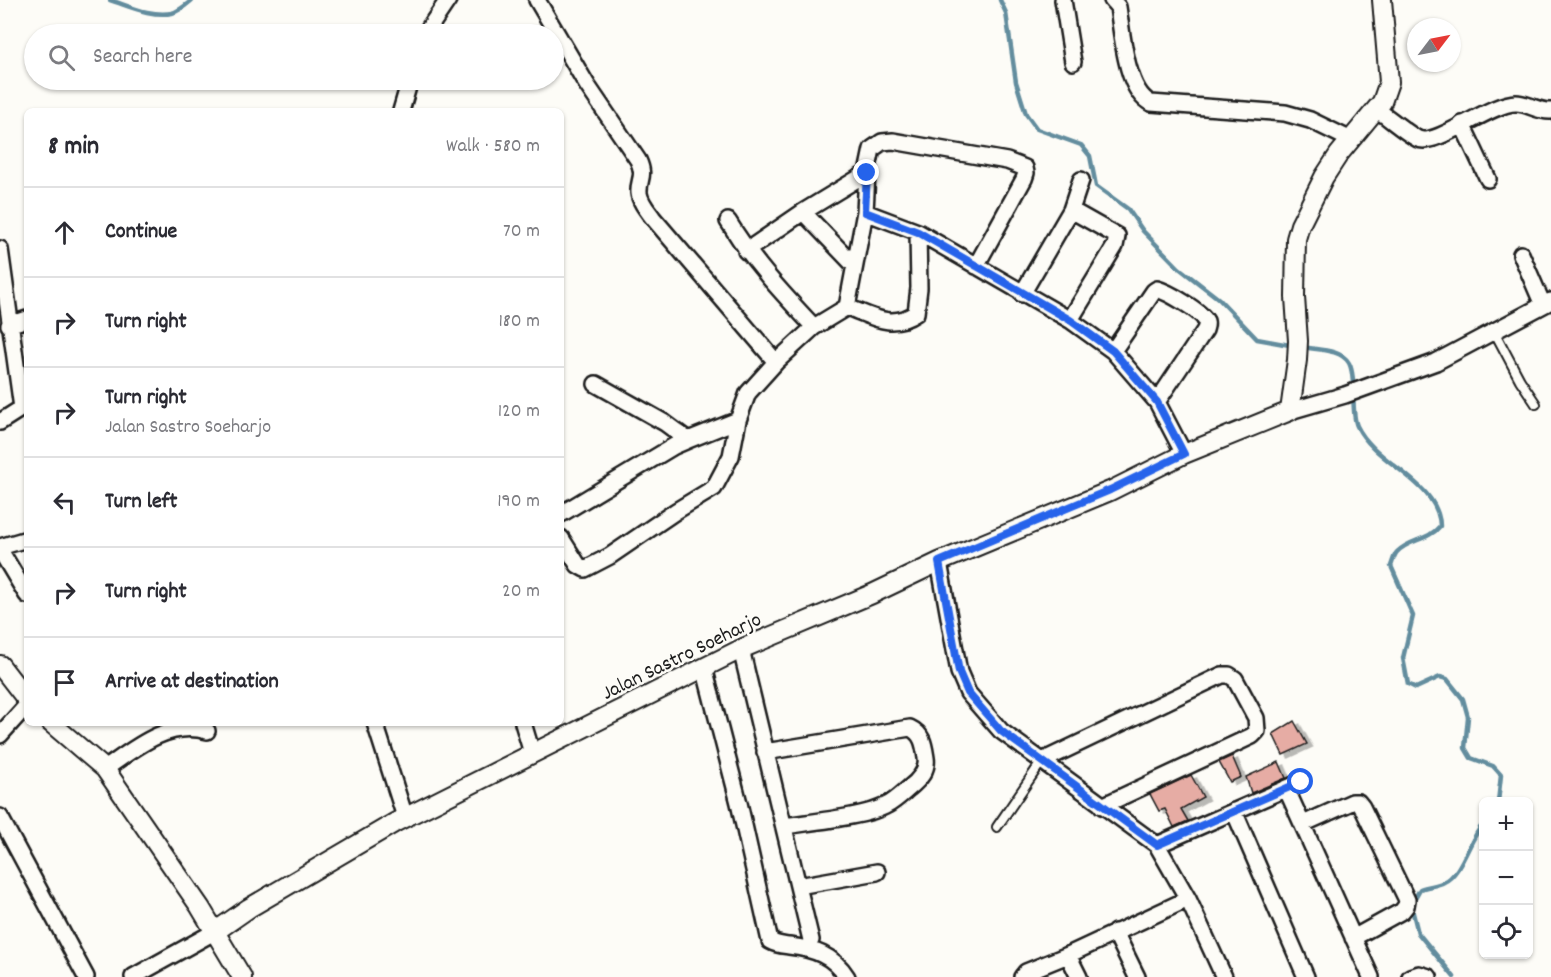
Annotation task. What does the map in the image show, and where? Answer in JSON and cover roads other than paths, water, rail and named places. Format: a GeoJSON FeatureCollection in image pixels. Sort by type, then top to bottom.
{"type":"FeatureCollection","features":[{"type":"Feature","properties":{"kind":"street"},"geometry":{"type":"LineString","coordinates":[[432,24],[448,0]]}},
{"type":"Feature","properties":{"kind":"street"},"geometry":{"type":"LineString","coordinates":[[537,0],[551,24]]}},
{"type":"Feature","properties":{"kind":"street"},"geometry":{"type":"LineString","coordinates":[[1063,0],[1073,62]]}},
{"type":"Feature","properties":{"kind":"street"},"geometry":{"type":"LineString","coordinates":[[1112,0],[1118,7],[1130,72],[1144,100],[1151,104],[1285,113],[1310,120],[1351,140]]}},
{"type":"Feature","properties":{"kind":"street"},"geometry":{"type":"LineString","coordinates":[[1382,0],[1389,82],[1382,102],[1324,177],[1296,239],[1294,297],[1298,340],[1290,411],[1345,395],[1436,362],[1547,303],[1521,254]]}},
{"type":"Feature","properties":{"kind":"street"},"geometry":{"type":"LineString","coordinates":[[564,46],[587,85],[638,160],[643,170],[639,192],[652,218],[776,362]]}},
{"type":"Feature","properties":{"kind":"street"},"geometry":{"type":"LineString","coordinates":[[402,108],[407,90]]}},
{"type":"Feature","properties":{"kind":"street"},"geometry":{"type":"LineString","coordinates":[[1376,109],[1420,140],[1432,139],[1462,124],[1516,103],[1545,112],[1551,111]]}},
{"type":"Feature","properties":{"kind":"street"},"geometry":{"type":"LineString","coordinates":[[1462,124],[1488,179]]}},
{"type":"Feature","properties":{"kind":"street"},"geometry":{"type":"LineString","coordinates":[[564,543],[578,565],[585,568],[610,556],[714,488],[731,456],[738,420],[748,393],[776,362],[814,327],[847,307],[865,212],[867,173],[873,149],[882,142],[893,141],[1006,161],[1025,168],[1024,179],[976,266]]}},
{"type":"Feature","properties":{"kind":"street"},"geometry":{"type":"LineString","coordinates":[[746,251],[803,212],[867,173]]}},
{"type":"Feature","properties":{"kind":"street"},"geometry":{"type":"LineString","coordinates":[[1022,294],[1071,210],[1081,180]]}},
{"type":"Feature","properties":{"kind":"street"},"geometry":{"type":"LineString","coordinates":[[1070,320],[1115,246],[1118,236],[1071,210]]}},
{"type":"Feature","properties":{"kind":"street"},"geometry":{"type":"LineString","coordinates":[[803,212],[854,265]]}},
{"type":"Feature","properties":{"kind":"street"},"geometry":{"type":"LineString","coordinates":[[865,212],[918,232],[1070,320],[1113,351],[1157,402],[1184,454]]}},
{"type":"Feature","properties":{"kind":"street"},"geometry":{"type":"LineString","coordinates":[[729,221],[746,251],[781,293],[814,327]]}},
{"type":"Feature","properties":{"kind":"street"},"geometry":{"type":"LineString","coordinates":[[847,307],[889,323],[905,320],[916,313],[919,288],[918,232]]}},
{"type":"Feature","properties":{"kind":"street"},"geometry":{"type":"LineString","coordinates":[[0,249],[9,325],[24,407],[0,422]]}},
{"type":"Feature","properties":{"kind":"street"},"geometry":{"type":"LineString","coordinates":[[1113,351],[1157,289],[1181,301],[1205,319],[1207,324],[1205,330],[1157,402]]}},
{"type":"Feature","properties":{"kind":"street"},"geometry":{"type":"LineString","coordinates":[[9,325],[24,321]]}},
{"type":"Feature","properties":{"kind":"street"},"geometry":{"type":"LineString","coordinates":[[596,384],[665,423],[687,440]]}},
{"type":"Feature","properties":{"kind":"street","name":"Jalan Sastro Soeharjo"},"geometry":{"type":"LineString","coordinates":[[216,931],[259,902],[405,817],[741,649],[1110,490],[1184,454],[1290,411]]}},
{"type":"Feature","properties":{"kind":"street"},"geometry":{"type":"LineString","coordinates":[[564,512],[674,446],[738,420]]}},
{"type":"Feature","properties":{"kind":"street"},"geometry":{"type":"LineString","coordinates":[[24,540],[0,549],[24,590]]}},
{"type":"Feature","properties":{"kind":"street"},"geometry":{"type":"LineString","coordinates":[[939,562],[959,672],[968,693],[1001,731],[1157,845],[1188,899],[1224,977]]}},
{"type":"Feature","properties":{"kind":"street"},"geometry":{"type":"LineString","coordinates":[[741,649],[811,940]]}},
{"type":"Feature","properties":{"kind":"street"},"geometry":{"type":"LineString","coordinates":[[0,665],[24,696]]}},
{"type":"Feature","properties":{"kind":"street"},"geometry":{"type":"LineString","coordinates":[[704,667],[739,803],[770,941],[778,945],[823,954],[839,965],[847,977]]}},
{"type":"Feature","properties":{"kind":"street"},"geometry":{"type":"LineString","coordinates":[[1042,761],[1222,675],[1229,675],[1235,679],[1256,718],[1257,731],[1252,736],[1102,806]]}},
{"type":"Feature","properties":{"kind":"street"},"geometry":{"type":"LineString","coordinates":[[0,735],[24,708]]}},
{"type":"Feature","properties":{"kind":"street"},"geometry":{"type":"LineString","coordinates":[[55,726],[105,769],[216,931],[242,977]]}},
{"type":"Feature","properties":{"kind":"street"},"geometry":{"type":"LineString","coordinates":[[376,726],[405,817]]}},
{"type":"Feature","properties":{"kind":"street"},"geometry":{"type":"LineString","coordinates":[[524,726],[532,753]]}},
{"type":"Feature","properties":{"kind":"street"},"geometry":{"type":"LineString","coordinates":[[105,769],[165,731],[196,728],[207,731]]}},
{"type":"Feature","properties":{"kind":"street"},"geometry":{"type":"LineString","coordinates":[[765,752],[910,728],[917,731],[924,741],[927,763],[922,774],[916,782],[887,806],[873,812],[784,826]]}},
{"type":"Feature","properties":{"kind":"street"},"geometry":{"type":"LineString","coordinates":[[1157,845],[1301,782]]}},
{"type":"Feature","properties":{"kind":"street"},"geometry":{"type":"LineString","coordinates":[[1286,789],[1304,824],[1371,977]]}},
{"type":"Feature","properties":{"kind":"street"},"geometry":{"type":"LineString","coordinates":[[1304,824],[1352,802],[1358,802],[1407,900],[1402,911],[1353,938]]}},
{"type":"Feature","properties":{"kind":"street"},"geometry":{"type":"LineString","coordinates":[[1234,811],[1306,977]]}},
{"type":"Feature","properties":{"kind":"street"},"geometry":{"type":"LineString","coordinates":[[0,816],[86,977]]}},
{"type":"Feature","properties":{"kind":"street"},"geometry":{"type":"LineString","coordinates":[[798,886],[878,872]]}},
{"type":"Feature","properties":{"kind":"street"},"geometry":{"type":"LineString","coordinates":[[1022,977],[1026,972],[1188,899]]}},
{"type":"Feature","properties":{"kind":"street"},"geometry":{"type":"LineString","coordinates":[[133,977],[216,931]]}},
{"type":"Feature","properties":{"kind":"street"},"geometry":{"type":"LineString","coordinates":[[1115,932],[1137,977]]}},
{"type":"Feature","properties":{"kind":"street"},"geometry":{"type":"LineString","coordinates":[[1068,955],[1079,977]]}},
{"type":"Feature","properties":{"kind":"street"},"geometry":{"type":"LineString","coordinates":[[1410,977],[1419,975],[1429,977]]}},
{"type":"Feature","properties":{"kind":"lane"},"geometry":{"type":"LineString","coordinates":[[1494,331],[1520,380],[1536,404]]}},
{"type":"Feature","properties":{"kind":"lane"},"geometry":{"type":"LineString","coordinates":[[997,827],[1042,761]]}},
{"type":"Feature","properties":{"kind":"waterway"},"geometry":{"type":"LineString","coordinates":[[110,0],[156,14],[178,11],[192,0]]}},
{"type":"Feature","properties":{"kind":"waterway"},"geometry":{"type":"LineString","coordinates":[[1000,0],[1006,13],[1016,82],[1026,114],[1037,129],[1081,145],[1090,156],[1096,186],[1128,209],[1143,231],[1179,268],[1219,299],[1257,339],[1295,346]]}},
{"type":"Feature","properties":{"kind":"waterway"},"geometry":{"type":"LineString","coordinates":[[1303,347],[1335,353],[1345,358],[1351,369],[1357,426],[1377,451],[1418,485],[1429,497],[1437,511],[1440,526],[1430,535],[1397,552],[1391,566],[1413,616],[1403,658],[1408,684],[1416,688],[1440,677],[1447,679],[1463,699],[1468,717],[1465,748],[1471,758],[1493,766],[1501,775],[1499,797]]}},
{"type":"Feature","properties":{"kind":"waterway"},"geometry":{"type":"LineString","coordinates":[[1454,977],[1418,933],[1411,905],[1420,889],[1441,883],[1456,872],[1479,830]]}}]}
